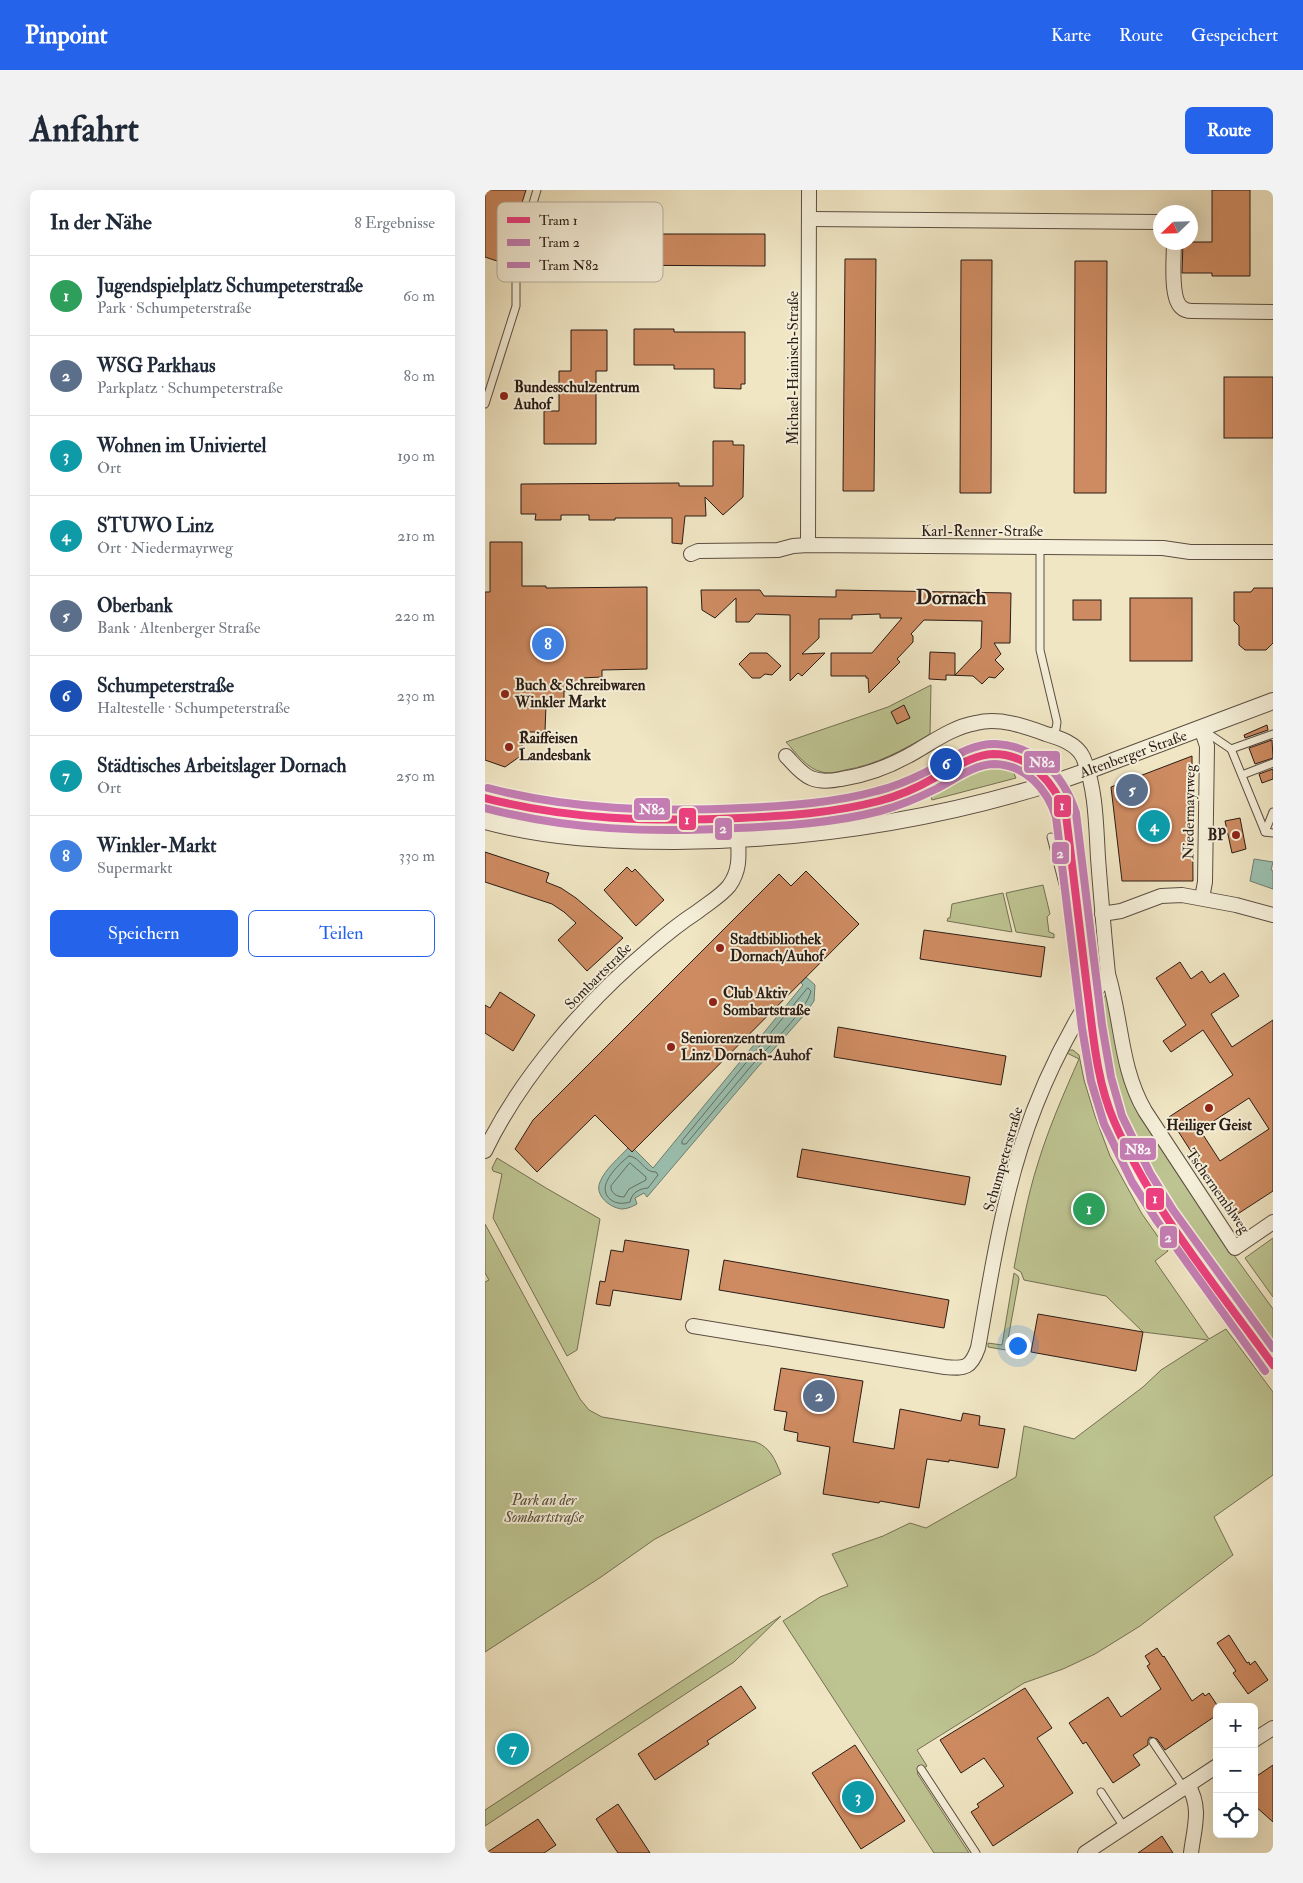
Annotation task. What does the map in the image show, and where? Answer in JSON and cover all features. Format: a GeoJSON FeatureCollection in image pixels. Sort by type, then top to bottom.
{"type":"FeatureCollection","features":[{"type":"Feature","properties":{"kind":"street","name":"Michael-Hainisch-Straße"},"geometry":{"type":"LineString","coordinates":[[808,545],[809,190]]}},
{"type":"Feature","properties":{"kind":"street"},"geometry":{"type":"LineString","coordinates":[[809,219],[1153,222]]}},
{"type":"Feature","properties":{"kind":"street"},"geometry":{"type":"LineString","coordinates":[[1174,250],[1174,292],[1176,301],[1181,308],[1192,311],[1273,312]]}},
{"type":"Feature","properties":{"kind":"street","name":"Karl-Renner-Straße"},"geometry":{"type":"LineString","coordinates":[[691,554],[698,551],[778,550],[808,545],[1163,548],[1190,552],[1273,552]]}},
{"type":"Feature","properties":{"kind":"street","name":"Altenberger Straße"},"geometry":{"type":"LineString","coordinates":[[485,821],[543,832],[609,840],[737,839],[829,830],[927,814],[1028,790],[1087,771],[1273,701]]}},
{"type":"Feature","properties":{"kind":"street"},"geometry":{"type":"LineString","coordinates":[[786,756],[808,777],[819,781],[830,781],[880,770],[944,735],[976,722],[994,721],[1008,723],[1069,743],[1082,754],[1094,800],[1108,974]]}},
{"type":"Feature","properties":{"kind":"street","name":"Niedermayrweg"},"geometry":{"type":"LineString","coordinates":[[1201,728],[1207,746],[1205,882],[1202,898]]}},
{"type":"Feature","properties":{"kind":"street","name":"Sombartstraße"},"geometry":{"type":"LineString","coordinates":[[485,1151],[499,1121],[521,1090],[582,1014],[612,982],[649,949],[729,886],[737,871],[737,839]]}},
{"type":"Feature","properties":{"kind":"street"},"geometry":{"type":"LineString","coordinates":[[1102,914],[1121,911],[1167,895],[1182,894],[1273,915]]}},
{"type":"Feature","properties":{"kind":"street","name":"Schumpeterstraße"},"geometry":{"type":"LineString","coordinates":[[693,1326],[945,1368],[960,1368],[969,1365],[974,1359],[978,1348],[1005,1203],[1021,1147],[1043,1088],[1063,1044],[1108,974]]}},
{"type":"Feature","properties":{"kind":"street","name":"Tschernemblweg"},"geometry":{"type":"LineString","coordinates":[[1108,974],[1115,999],[1123,1051],[1139,1100],[1235,1248],[1273,1222]]}},
{"type":"Feature","properties":{"kind":"street"},"geometry":{"type":"LineString","coordinates":[[1258,1737],[1273,1728]]}},
{"type":"Feature","properties":{"kind":"street"},"geometry":{"type":"LineString","coordinates":[[1085,1853],[1213,1769]]}},
{"type":"Feature","properties":{"kind":"street"},"geometry":{"type":"LineString","coordinates":[[1186,1786],[1193,1793],[1197,1807],[1191,1853]]}},
{"type":"Feature","properties":{"kind":"lane"},"geometry":{"type":"LineString","coordinates":[[533,202],[537,190]]}},
{"type":"Feature","properties":{"kind":"lane"},"geometry":{"type":"LineString","coordinates":[[485,404],[516,306],[516,282]]}},
{"type":"Feature","properties":{"kind":"lane"},"geometry":{"type":"LineString","coordinates":[[1040,547],[1039,642],[1057,722],[1054,732],[1049,735]]}},
{"type":"Feature","properties":{"kind":"lane"},"geometry":{"type":"LineString","coordinates":[[1201,728],[1231,749],[1269,833]]}},
{"type":"Feature","properties":{"kind":"lane"},"geometry":{"type":"LineString","coordinates":[[1231,749],[1273,734]]}},
{"type":"Feature","properties":{"kind":"lane"},"geometry":{"type":"LineString","coordinates":[[1242,775],[1273,763]]}},
{"type":"Feature","properties":{"kind":"lane"},"geometry":{"type":"LineString","coordinates":[[1269,833],[1273,812]]}},
{"type":"Feature","properties":{"kind":"lane"},"geometry":{"type":"LineString","coordinates":[[1051,837],[1066,896],[1083,1011]]}},
{"type":"Feature","properties":{"kind":"lane"},"geometry":{"type":"LineString","coordinates":[[1153,1742],[1186,1786]]}},
{"type":"Feature","properties":{"kind":"lane"},"geometry":{"type":"LineString","coordinates":[[921,1769],[976,1853]]}},
{"type":"Feature","properties":{"kind":"lane"},"geometry":{"type":"LineString","coordinates":[[1101,1792],[1124,1827]]}},
{"type":"Feature","properties":{"kind":"green space"},"geometry":{"type":"Polygon","coordinates":[[[931,685],[930,734],[868,765],[825,773],[811,768],[786,742],[888,707],[931,685]]]}},
{"type":"Feature","properties":{"kind":"green space"},"geometry":{"type":"Polygon","coordinates":[[[995,766],[1012,769],[1016,778],[932,800],[929,791],[969,772],[995,766]]]}},
{"type":"Feature","properties":{"kind":"green space"},"geometry":{"type":"Polygon","coordinates":[[[1043,885],[1050,914],[1047,917],[1049,932],[1054,934],[1054,938],[1016,932],[1006,893],[1043,885]]]}},
{"type":"Feature","properties":{"kind":"green space"},"geometry":{"type":"Polygon","coordinates":[[[1003,893],[1012,932],[947,921],[950,918],[952,904],[1003,893]]]}},
{"type":"Feature","properties":{"kind":"green space"},"geometry":{"type":"Polygon","coordinates":[[[1107,995],[1136,1106],[1236,1258],[1273,1309],[1273,1343],[1161,1189],[1132,1134],[1118,1098],[1107,1053],[1099,999],[1107,995]]]}},
{"type":"Feature","properties":{"kind":"green space"},"geometry":{"type":"Polygon","coordinates":[[[1069,1050],[1073,1050],[1079,1055],[1084,1080],[1095,1116],[1110,1156],[1142,1214],[1168,1251],[1155,1261],[1209,1339],[1226,1329],[1273,1392],[1273,1475],[1214,1517],[1233,1555],[1140,1626],[1095,1654],[1063,1669],[1024,1683],[917,1750],[927,1766],[917,1773],[969,1853],[934,1853],[783,1621],[820,1597],[848,1586],[832,1554],[883,1536],[910,1523],[926,1528],[1016,1477],[1024,1426],[1074,1439],[1143,1387],[1161,1370],[1208,1340],[1143,1332],[1106,1296],[1024,1280],[1021,1272],[1014,1268],[1027,1202],[1038,1163],[1062,1097],[1079,1059],[1067,1053],[1069,1050]]]}},
{"type":"Feature","properties":{"kind":"green space"},"geometry":{"type":"Polygon","coordinates":[[[497,1158],[600,1219],[577,1350],[567,1356],[493,1218],[502,1174],[493,1171],[492,1168],[497,1158]]]}},
{"type":"Feature","properties":{"kind":"green space","name":"Park an der Sombartstraße"},"geometry":{"type":"Polygon","coordinates":[[[485,1224],[580,1399],[589,1410],[602,1417],[756,1442],[769,1451],[781,1474],[655,1539],[601,1577],[485,1652],[485,1282],[489,1280],[485,1273],[485,1224]]]}},
{"type":"Feature","properties":{"kind":"green space"},"geometry":{"type":"Polygon","coordinates":[[[1273,1238],[1273,1297],[1245,1258],[1273,1238]]]}},
{"type":"Feature","properties":{"kind":"green space"},"geometry":{"type":"Polygon","coordinates":[[[1014,1273],[1019,1279],[1006,1350],[988,1347],[988,1343],[1002,1345],[1014,1273]]]}},
{"type":"Feature","properties":{"kind":"green space"},"geometry":{"type":"Polygon","coordinates":[[[781,1616],[734,1662],[485,1826],[485,1810],[781,1616]]]}},
{"type":"Feature","properties":{"kind":"water"},"geometry":{"type":"Polygon","coordinates":[[[1254,859],[1273,862],[1271,870],[1273,871],[1273,889],[1250,881],[1254,859]]]}},
{"type":"Feature","properties":{"kind":"water"},"geometry":{"type":"Polygon","coordinates":[[[806,977],[815,985],[814,1001],[805,1014],[647,1197],[644,1193],[635,1198],[637,1204],[624,1209],[617,1208],[604,1200],[599,1192],[600,1182],[613,1164],[628,1148],[632,1152],[634,1149],[653,1168],[803,985],[801,983],[806,977]]]}},
{"type":"Feature","properties":{"kind":"building"},"geometry":{"type":"Polygon","coordinates":[[[485,190],[526,190],[522,202],[497,202],[497,261],[485,257],[485,190]]]}},
{"type":"Feature","properties":{"kind":"building"},"geometry":{"type":"Polygon","coordinates":[[[1212,190],[1250,190],[1250,276],[1212,276],[1212,273],[1182,273],[1183,250],[1198,250],[1198,242],[1212,242],[1212,190]]]}},
{"type":"Feature","properties":{"kind":"building"},"geometry":{"type":"Polygon","coordinates":[[[663,234],[765,234],[765,266],[663,265],[663,234]]]}},
{"type":"Feature","properties":{"kind":"building"},"geometry":{"type":"Polygon","coordinates":[[[845,259],[876,259],[874,491],[843,491],[845,259]]]}},
{"type":"Feature","properties":{"kind":"building"},"geometry":{"type":"Polygon","coordinates":[[[961,260],[992,260],[991,493],[960,493],[961,260]]]}},
{"type":"Feature","properties":{"kind":"building"},"geometry":{"type":"Polygon","coordinates":[[[1075,261],[1107,261],[1106,493],[1074,493],[1075,261]]]}},
{"type":"Feature","properties":{"kind":"building"},"geometry":{"type":"Polygon","coordinates":[[[634,329],[674,329],[674,332],[745,332],[745,384],[741,384],[741,389],[714,388],[714,369],[674,369],[674,365],[634,365],[634,329]]]}},
{"type":"Feature","properties":{"kind":"building"},"geometry":{"type":"Polygon","coordinates":[[[571,330],[607,330],[607,371],[596,371],[596,444],[544,444],[544,411],[559,411],[559,371],[571,371],[571,330]]]}},
{"type":"Feature","properties":{"kind":"building"},"geometry":{"type":"Polygon","coordinates":[[[1224,377],[1273,377],[1273,438],[1224,438],[1224,377]]]}},
{"type":"Feature","properties":{"kind":"building"},"geometry":{"type":"Polygon","coordinates":[[[713,441],[733,441],[733,445],[744,445],[743,497],[723,515],[705,497],[706,516],[685,516],[682,544],[672,543],[672,518],[589,520],[589,515],[561,515],[561,520],[535,520],[536,514],[521,514],[521,484],[679,483],[679,486],[713,486],[713,441]]]}},
{"type":"Feature","properties":{"kind":"building"},"geometry":{"type":"Polygon","coordinates":[[[490,542],[522,542],[522,586],[546,586],[546,588],[647,587],[647,669],[602,670],[602,677],[581,678],[581,690],[564,691],[564,704],[546,704],[545,732],[522,732],[522,755],[505,767],[485,760],[485,592],[490,592],[490,542]]]}},
{"type":"Feature","properties":{"kind":"building"},"geometry":{"type":"Polygon","coordinates":[[[1254,588],[1273,588],[1273,643],[1266,650],[1245,650],[1239,645],[1239,626],[1234,621],[1234,592],[1251,592],[1254,588]]]}},
{"type":"Feature","properties":{"kind":"building"},"geometry":{"type":"Polygon","coordinates":[[[701,590],[760,590],[764,596],[836,597],[836,590],[1011,593],[1010,643],[994,643],[1001,654],[995,660],[1004,669],[995,678],[989,677],[982,684],[973,676],[946,675],[946,680],[929,679],[930,652],[955,653],[955,675],[981,648],[982,621],[924,620],[911,634],[913,642],[897,659],[900,662],[869,693],[868,678],[866,676],[831,676],[831,653],[872,653],[902,618],[880,618],[880,614],[852,615],[852,619],[819,619],[819,638],[802,654],[825,653],[802,676],[798,673],[790,681],[790,615],[756,614],[749,622],[736,622],[736,598],[715,618],[702,610],[701,590]]]}},
{"type":"Feature","properties":{"kind":"building"},"geometry":{"type":"Polygon","coordinates":[[[1130,598],[1192,598],[1192,661],[1130,661],[1130,598]]]}},
{"type":"Feature","properties":{"kind":"building"},"geometry":{"type":"Polygon","coordinates":[[[1073,600],[1101,600],[1101,620],[1073,620],[1073,600]]]}},
{"type":"Feature","properties":{"kind":"building"},"geometry":{"type":"Polygon","coordinates":[[[750,653],[767,653],[781,666],[772,675],[765,674],[760,678],[752,678],[739,664],[750,653]]]}},
{"type":"Feature","properties":{"kind":"building"},"geometry":{"type":"Polygon","coordinates":[[[904,705],[910,718],[897,724],[891,712],[904,705]]]}},
{"type":"Feature","properties":{"kind":"building"},"geometry":{"type":"Polygon","coordinates":[[[1267,725],[1268,730],[1245,738],[1244,735],[1267,725]]]}},
{"type":"Feature","properties":{"kind":"building"},"geometry":{"type":"Polygon","coordinates":[[[1272,740],[1273,758],[1255,764],[1249,748],[1272,740]]]}},
{"type":"Feature","properties":{"kind":"building"},"geometry":{"type":"Polygon","coordinates":[[[1192,756],[1193,881],[1122,881],[1111,787],[1192,756]]]}},
{"type":"Feature","properties":{"kind":"building"},"geometry":{"type":"Polygon","coordinates":[[[1273,769],[1273,779],[1262,783],[1259,774],[1273,769]]]}},
{"type":"Feature","properties":{"kind":"building","name":"BP"},"geometry":{"type":"Polygon","coordinates":[[[1240,818],[1246,849],[1232,853],[1225,821],[1240,818]]]}},
{"type":"Feature","properties":{"kind":"building"},"geometry":{"type":"Polygon","coordinates":[[[485,852],[549,873],[546,882],[561,888],[576,898],[623,938],[587,971],[558,940],[576,923],[552,904],[485,882],[485,852]]]}},
{"type":"Feature","properties":{"kind":"building"},"geometry":{"type":"Polygon","coordinates":[[[627,867],[632,872],[635,869],[664,900],[636,926],[604,890],[627,867]]]}},
{"type":"Feature","properties":{"kind":"building","name":"Seniorenzentrum Linz Dornach-Auhof"},"geometry":{"type":"Polygon","coordinates":[[[806,871],[859,924],[632,1152],[595,1115],[537,1172],[515,1149],[533,1120],[779,874],[791,886],[806,871]]]}},
{"type":"Feature","properties":{"kind":"building"},"geometry":{"type":"Polygon","coordinates":[[[924,930],[1045,947],[1041,977],[920,959],[924,930]]]}},
{"type":"Feature","properties":{"kind":"building","name":"Heiliger Geist"},"geometry":{"type":"Polygon","coordinates":[[[1180,962],[1191,979],[1202,971],[1210,983],[1224,973],[1239,996],[1211,1014],[1232,1047],[1273,1020],[1273,1191],[1233,1217],[1169,1117],[1233,1075],[1203,1030],[1171,1052],[1163,1041],[1186,1025],[1156,978],[1180,962]],[[1249,1098],[1200,1130],[1220,1161],[1269,1129],[1249,1098]]]}},
{"type":"Feature","properties":{"kind":"building"},"geometry":{"type":"Polygon","coordinates":[[[500,992],[535,1015],[513,1051],[485,1033],[485,1005],[490,1008],[500,992]]]}},
{"type":"Feature","properties":{"kind":"building"},"geometry":{"type":"Polygon","coordinates":[[[838,1027],[1006,1056],[1001,1085],[834,1057],[838,1027]]]}},
{"type":"Feature","properties":{"kind":"building"},"geometry":{"type":"Polygon","coordinates":[[[802,1149],[970,1177],[965,1205],[797,1177],[802,1149]]]}},
{"type":"Feature","properties":{"kind":"building"},"geometry":{"type":"Polygon","coordinates":[[[625,1240],[689,1250],[681,1300],[613,1290],[610,1306],[596,1304],[600,1281],[605,1282],[611,1250],[623,1252],[625,1240]]]}},
{"type":"Feature","properties":{"kind":"building"},"geometry":{"type":"Polygon","coordinates":[[[724,1260],[949,1300],[944,1328],[719,1290],[724,1260]]]}},
{"type":"Feature","properties":{"kind":"building"},"geometry":{"type":"Polygon","coordinates":[[[1038,1314],[1143,1332],[1136,1371],[1031,1352],[1038,1314]]]}},
{"type":"Feature","properties":{"kind":"building"},"geometry":{"type":"Polygon","coordinates":[[[781,1368],[863,1381],[853,1442],[894,1449],[900,1409],[961,1421],[963,1413],[980,1416],[979,1425],[1005,1429],[998,1468],[949,1460],[949,1462],[927,1459],[919,1508],[823,1494],[830,1447],[797,1441],[798,1433],[784,1430],[787,1412],[774,1410],[781,1368]]]}},
{"type":"Feature","properties":{"kind":"building"},"geometry":{"type":"Polygon","coordinates":[[[1229,1635],[1247,1663],[1249,1662],[1250,1665],[1255,1661],[1268,1680],[1248,1694],[1233,1673],[1236,1671],[1217,1643],[1229,1635]]]}},
{"type":"Feature","properties":{"kind":"building"},"geometry":{"type":"Polygon","coordinates":[[[1157,1648],[1192,1701],[1203,1693],[1205,1696],[1209,1693],[1216,1703],[1213,1703],[1213,1718],[1165,1750],[1157,1739],[1150,1737],[1148,1745],[1133,1755],[1140,1765],[1113,1783],[1086,1742],[1083,1744],[1069,1723],[1108,1697],[1121,1717],[1161,1689],[1147,1666],[1150,1664],[1145,1656],[1157,1648]]]}},
{"type":"Feature","properties":{"kind":"building"},"geometry":{"type":"Polygon","coordinates":[[[741,1686],[756,1708],[707,1741],[709,1744],[655,1780],[638,1754],[741,1686]]]}},
{"type":"Feature","properties":{"kind":"building"},"geometry":{"type":"Polygon","coordinates":[[[1025,1688],[1052,1728],[1037,1738],[1073,1793],[993,1846],[971,1812],[979,1807],[977,1804],[1004,1786],[984,1758],[961,1773],[940,1740],[1025,1688]]]}},
{"type":"Feature","properties":{"kind":"building"},"geometry":{"type":"Polygon","coordinates":[[[855,1745],[905,1821],[861,1849],[812,1773],[855,1745]]]}},
{"type":"Feature","properties":{"kind":"building"},"geometry":{"type":"Polygon","coordinates":[[[1273,1765],[1273,1822],[1258,1809],[1258,1775],[1273,1765]]]}},
{"type":"Feature","properties":{"kind":"building"},"geometry":{"type":"Polygon","coordinates":[[[618,1804],[650,1853],[618,1853],[614,1847],[596,1819],[618,1804]]]}},
{"type":"Feature","properties":{"kind":"building"},"geometry":{"type":"Polygon","coordinates":[[[538,1819],[556,1845],[544,1853],[486,1853],[538,1819]]]}},
{"type":"Feature","properties":{"kind":"building"},"geometry":{"type":"Polygon","coordinates":[[[1162,1836],[1173,1853],[1138,1853],[1162,1836]]]}},
{"type":"Feature","properties":{"kind":"tram line","name":"N82"},"geometry":{"type":"LineString","coordinates":[[488,788],[551,801],[614,808],[678,810],[759,807],[827,801],[883,789],[914,778],[959,754],[986,744],[1011,746],[1024,750],[1036,757],[1056,775],[1071,799],[1076,813],[1102,1025],[1111,1077],[1122,1116],[1150,1173],[1173,1210],[1273,1348]]}},
{"type":"Feature","properties":{"kind":"tram line","name":"1"},"geometry":{"type":"LineString","coordinates":[[485,798],[548,811],[611,818],[675,820],[775,816],[827,811],[886,799],[914,788],[970,760],[985,755],[1006,755],[1018,759],[1039,772],[1055,792],[1066,815],[1096,1056],[1103,1089],[1114,1121],[1129,1154],[1166,1217],[1273,1365]]}},
{"type":"Feature","properties":{"kind":"tram line","name":"2"},"geometry":{"type":"LineString","coordinates":[[485,808],[547,821],[641,830],[773,826],[827,821],[887,809],[922,796],[964,773],[987,765],[1006,765],[1026,774],[1041,788],[1056,817],[1082,1028],[1091,1081],[1104,1124],[1132,1182],[1157,1221],[1265,1371]]}},
{"type":"Feature","properties":{"kind":"place","name":"Bundesschulzentrum Auhof"},"geometry":{"type":"Point","coordinates":[504,396]}},
{"type":"Feature","properties":{"kind":"place","name":"Winkler-Markt"},"geometry":{"type":"Point","coordinates":[548,644]}},
{"type":"Feature","properties":{"kind":"place","name":"Buch & Schreibwaren Winkler Markt"},"geometry":{"type":"Point","coordinates":[505,694]}},
{"type":"Feature","properties":{"kind":"place","name":"Raiffeisen Landesbank"},"geometry":{"type":"Point","coordinates":[509,747]}},
{"type":"Feature","properties":{"kind":"place","name":"Schumpeterstraße"},"geometry":{"type":"Point","coordinates":[946,764]}},
{"type":"Feature","properties":{"kind":"place","name":"Oberbank"},"geometry":{"type":"Point","coordinates":[1132,790]}},
{"type":"Feature","properties":{"kind":"place","name":"STUWO Linz"},"geometry":{"type":"Point","coordinates":[1154,826]}},
{"type":"Feature","properties":{"kind":"place","name":"BP"},"geometry":{"type":"Point","coordinates":[1236,835]}},
{"type":"Feature","properties":{"kind":"place","name":"Stadtbibliothek Dornach/Auhof"},"geometry":{"type":"Point","coordinates":[720,948]}},
{"type":"Feature","properties":{"kind":"place","name":"Club Aktiv Sombartstraße"},"geometry":{"type":"Point","coordinates":[713,1002]}},
{"type":"Feature","properties":{"kind":"place","name":"Seniorenzentrum Linz Dornach-Auhof"},"geometry":{"type":"Point","coordinates":[671,1047]}},
{"type":"Feature","properties":{"kind":"place","name":"Heiliger Geist"},"geometry":{"type":"Point","coordinates":[1209,1108]}},
{"type":"Feature","properties":{"kind":"place","name":"Jugendspielplatz Schumpeterstraße"},"geometry":{"type":"Point","coordinates":[1089,1209]}},
{"type":"Feature","properties":{"kind":"place","name":"WSG Parkhaus"},"geometry":{"type":"Point","coordinates":[819,1396]}},
{"type":"Feature","properties":{"kind":"place","name":"Städtisches Arbeitslager Dornach"},"geometry":{"type":"Point","coordinates":[513,1749]}},
{"type":"Feature","properties":{"kind":"place","name":"Wohnen im Univiertel"},"geometry":{"type":"Point","coordinates":[858,1797]}},
{"type":"Feature","properties":{"kind":"district","name":"Dornach"},"geometry":{"type":"Point","coordinates":[951,597]}}]}
